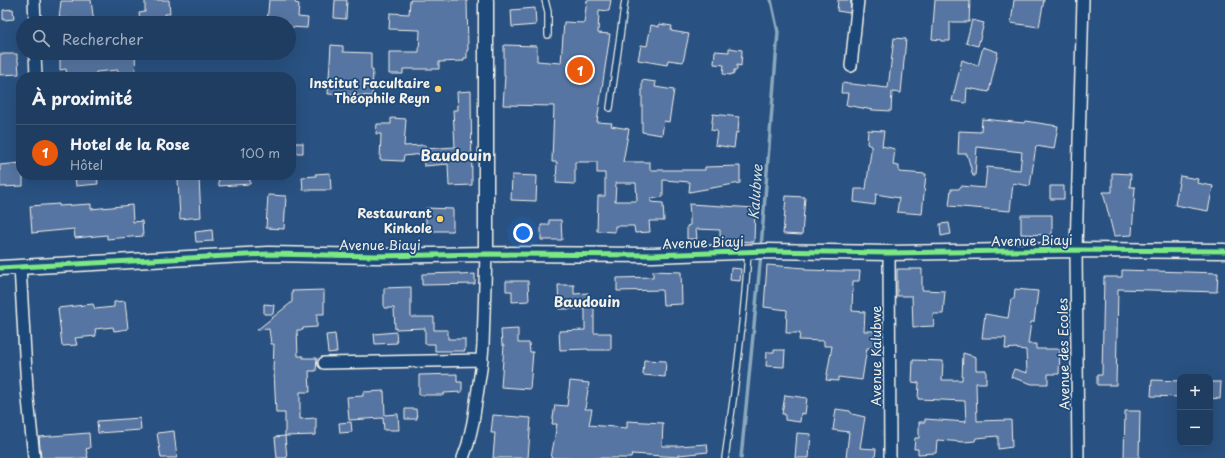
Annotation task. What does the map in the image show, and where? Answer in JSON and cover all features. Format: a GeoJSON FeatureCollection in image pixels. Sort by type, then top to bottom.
{"type":"FeatureCollection","features":[{"type":"Feature","properties":{"kind":"street"},"geometry":{"type":"LineString","coordinates":[[34,0],[35,16]]}},
{"type":"Feature","properties":{"kind":"street"},"geometry":{"type":"LineString","coordinates":[[463,458],[473,422],[482,360],[486,254],[486,0]]}},
{"type":"Feature","properties":{"kind":"street"},"geometry":{"type":"LineString","coordinates":[[851,66],[858,0]]}},
{"type":"Feature","properties":{"kind":"street","name":"Avenue des Ecoles"},"geometry":{"type":"LineString","coordinates":[[1078,458],[1076,250],[1083,0]]}},
{"type":"Feature","properties":{"kind":"street"},"geometry":{"type":"LineString","coordinates":[[36,60],[36,72]]}},
{"type":"Feature","properties":{"kind":"street","name":"Avenue Biayi"},"geometry":{"type":"LineString","coordinates":[[0,268],[268,254],[378,256],[486,254],[653,255],[758,252],[889,253],[1076,250],[1225,251]]}},
{"type":"Feature","properties":{"kind":"street","name":"Avenue Kalubwe"},"geometry":{"type":"LineString","coordinates":[[889,253],[890,458]]}},
{"type":"Feature","properties":{"kind":"street"},"geometry":{"type":"LineString","coordinates":[[20,266],[27,390],[34,458]]}},
{"type":"Feature","properties":{"kind":"street"},"geometry":{"type":"LineString","coordinates":[[324,364],[482,360]]}},
{"type":"Feature","properties":{"kind":"lane"},"geometry":{"type":"LineString","coordinates":[[545,0],[548,12],[548,35]]}},
{"type":"Feature","properties":{"kind":"lane"},"geometry":{"type":"LineString","coordinates":[[610,108],[625,0]]}},
{"type":"Feature","properties":{"kind":"lane"},"geometry":{"type":"LineString","coordinates":[[725,458],[746,284],[758,252]]}},
{"type":"Feature","properties":{"kind":"building"},"geometry":{"type":"Polygon","coordinates":[[[72,0],[91,0],[93,16],[59,16],[61,1],[73,1],[72,0]]]}},
{"type":"Feature","properties":{"kind":"building"},"geometry":{"type":"Polygon","coordinates":[[[145,0],[169,0],[170,14],[165,14],[165,16],[139,16],[139,13],[145,12],[145,0]]]}},
{"type":"Feature","properties":{"kind":"building"},"geometry":{"type":"Polygon","coordinates":[[[269,0],[295,0],[295,3],[299,4],[298,17],[308,18],[307,28],[296,27],[296,16],[268,16],[269,0]]]}},
{"type":"Feature","properties":{"kind":"building"},"geometry":{"type":"Polygon","coordinates":[[[335,0],[347,0],[346,19],[334,18],[335,0]]]}},
{"type":"Feature","properties":{"kind":"building"},"geometry":{"type":"Polygon","coordinates":[[[410,0],[467,0],[468,50],[467,58],[464,58],[464,61],[439,62],[439,69],[403,69],[403,74],[389,74],[389,52],[419,52],[420,30],[389,29],[390,13],[409,14],[410,0]]]}},
{"type":"Feature","properties":{"kind":"building"},"geometry":{"type":"Polygon","coordinates":[[[587,0],[611,0],[609,11],[599,10],[598,33],[610,34],[597,122],[612,123],[611,126],[629,129],[623,162],[650,162],[650,170],[705,170],[705,167],[740,166],[740,183],[689,192],[690,182],[663,180],[663,197],[651,199],[651,202],[663,203],[664,221],[649,221],[650,232],[635,233],[634,226],[615,226],[615,232],[597,231],[598,196],[605,196],[605,173],[597,173],[597,162],[575,162],[575,184],[556,183],[557,162],[552,162],[554,106],[503,105],[505,76],[504,45],[537,46],[537,61],[561,63],[564,22],[584,23],[587,0]],[[616,183],[615,201],[637,201],[636,183],[616,183]]]}},
{"type":"Feature","properties":{"kind":"building"},"geometry":{"type":"Polygon","coordinates":[[[838,0],[851,0],[850,13],[837,11],[838,0]]]}},
{"type":"Feature","properties":{"kind":"building"},"geometry":{"type":"Polygon","coordinates":[[[935,0],[970,0],[969,22],[950,22],[950,41],[932,39],[935,0]]]}},
{"type":"Feature","properties":{"kind":"building"},"geometry":{"type":"Polygon","coordinates":[[[1014,0],[1044,0],[1039,27],[1011,23],[1014,0]]]}},
{"type":"Feature","properties":{"kind":"building"},"geometry":{"type":"Polygon","coordinates":[[[535,8],[536,25],[512,27],[511,10],[535,8]]]}},
{"type":"Feature","properties":{"kind":"building"},"geometry":{"type":"Polygon","coordinates":[[[13,9],[14,19],[3,20],[3,10],[13,9]]]}},
{"type":"Feature","properties":{"kind":"building"},"geometry":{"type":"Polygon","coordinates":[[[972,20],[984,23],[978,46],[966,43],[972,20]]]}},
{"type":"Feature","properties":{"kind":"building"},"geometry":{"type":"Polygon","coordinates":[[[659,24],[672,26],[671,31],[689,34],[683,62],[668,60],[667,65],[638,60],[641,45],[647,46],[651,25],[659,27],[659,24]]]}},
{"type":"Feature","properties":{"kind":"building"},"geometry":{"type":"Polygon","coordinates":[[[894,38],[906,39],[901,93],[892,92],[891,111],[873,110],[846,105],[848,93],[841,93],[842,83],[888,88],[894,38]]]}},
{"type":"Feature","properties":{"kind":"building"},"geometry":{"type":"Polygon","coordinates":[[[331,45],[343,46],[343,52],[371,53],[371,70],[373,70],[372,96],[328,94],[331,45]]]}},
{"type":"Feature","properties":{"kind":"building"},"geometry":{"type":"Polygon","coordinates":[[[983,47],[998,52],[989,92],[967,88],[966,103],[952,101],[962,60],[978,66],[983,47]]]}},
{"type":"Feature","properties":{"kind":"building"},"geometry":{"type":"Polygon","coordinates":[[[729,48],[742,50],[741,66],[737,65],[737,70],[734,70],[734,74],[731,75],[723,74],[724,65],[714,64],[715,51],[729,52],[729,48]]]}},
{"type":"Feature","properties":{"kind":"building"},"geometry":{"type":"Polygon","coordinates":[[[0,54],[16,54],[19,72],[16,72],[16,74],[0,75],[0,54]]]}},
{"type":"Feature","properties":{"kind":"building"},"geometry":{"type":"Polygon","coordinates":[[[60,60],[135,60],[136,72],[118,72],[118,70],[66,72],[66,69],[60,70],[60,60]]]}},
{"type":"Feature","properties":{"kind":"building"},"geometry":{"type":"Polygon","coordinates":[[[642,80],[656,82],[655,87],[674,90],[669,122],[664,121],[662,135],[642,132],[642,80]]]}},
{"type":"Feature","properties":{"kind":"building"},"geometry":{"type":"Polygon","coordinates":[[[471,91],[472,185],[449,186],[448,164],[424,166],[423,154],[404,156],[403,161],[380,160],[381,134],[376,134],[377,124],[391,124],[391,118],[406,119],[404,146],[425,145],[425,149],[455,147],[453,110],[458,110],[457,92],[471,91]]]}},
{"type":"Feature","properties":{"kind":"building"},"geometry":{"type":"Polygon","coordinates":[[[713,114],[739,117],[738,133],[736,132],[734,148],[715,145],[717,131],[711,130],[713,114]]]}},
{"type":"Feature","properties":{"kind":"building"},"geometry":{"type":"Polygon","coordinates":[[[982,119],[1024,123],[1025,121],[1058,126],[1054,149],[1036,146],[1030,186],[1013,183],[1010,211],[949,206],[951,189],[959,189],[961,186],[985,188],[987,167],[1020,170],[1022,152],[977,147],[975,176],[973,176],[967,154],[958,154],[959,131],[981,132],[982,119]]]}},
{"type":"Feature","properties":{"kind":"building"},"geometry":{"type":"Polygon","coordinates":[[[868,130],[884,131],[882,146],[895,149],[893,165],[899,166],[899,172],[926,174],[922,214],[897,212],[899,198],[876,194],[875,205],[854,202],[855,189],[866,189],[871,151],[871,146],[867,144],[868,130]]]}},
{"type":"Feature","properties":{"kind":"building"},"geometry":{"type":"Polygon","coordinates":[[[296,143],[303,143],[303,153],[296,153],[296,143]]]}},
{"type":"Feature","properties":{"kind":"building"},"geometry":{"type":"Polygon","coordinates":[[[16,163],[16,180],[23,180],[23,186],[0,187],[0,165],[16,163]]]}},
{"type":"Feature","properties":{"kind":"building"},"geometry":{"type":"Polygon","coordinates":[[[330,173],[331,190],[303,190],[302,177],[330,173]]]}},
{"type":"Feature","properties":{"kind":"building"},"geometry":{"type":"Polygon","coordinates":[[[1112,173],[1131,174],[1130,187],[1135,187],[1132,235],[1114,236],[1103,192],[1112,192],[1112,173]]]}},
{"type":"Feature","properties":{"kind":"building"},"geometry":{"type":"Polygon","coordinates":[[[512,175],[537,176],[536,201],[511,200],[512,175]]]}},
{"type":"Feature","properties":{"kind":"building"},"geometry":{"type":"Polygon","coordinates":[[[1180,176],[1198,179],[1197,183],[1213,186],[1208,211],[1175,205],[1180,176]]]}},
{"type":"Feature","properties":{"kind":"building"},"geometry":{"type":"Polygon","coordinates":[[[75,180],[98,180],[98,184],[76,186],[75,180]]]}},
{"type":"Feature","properties":{"kind":"building"},"geometry":{"type":"Polygon","coordinates":[[[178,180],[199,180],[201,217],[180,219],[178,180]]]}},
{"type":"Feature","properties":{"kind":"building"},"geometry":{"type":"Polygon","coordinates":[[[218,180],[250,180],[250,184],[219,186],[218,180]]]}},
{"type":"Feature","properties":{"kind":"building"},"geometry":{"type":"Polygon","coordinates":[[[1050,186],[1064,186],[1064,199],[1050,199],[1050,186]]]}},
{"type":"Feature","properties":{"kind":"building"},"geometry":{"type":"Polygon","coordinates":[[[268,195],[286,196],[284,229],[266,228],[268,195]]]}},
{"type":"Feature","properties":{"kind":"building"},"geometry":{"type":"Polygon","coordinates":[[[786,196],[805,197],[802,235],[783,234],[786,196]]]}},
{"type":"Feature","properties":{"kind":"building"},"geometry":{"type":"Polygon","coordinates":[[[59,204],[59,206],[91,204],[91,209],[132,205],[133,222],[142,221],[143,236],[107,239],[107,235],[75,238],[74,229],[32,233],[30,206],[59,204]]]}},
{"type":"Feature","properties":{"kind":"building"},"geometry":{"type":"Polygon","coordinates":[[[689,204],[755,208],[754,242],[720,240],[720,230],[696,229],[697,239],[687,239],[687,226],[690,225],[689,204]]]}},
{"type":"Feature","properties":{"kind":"building"},"geometry":{"type":"Polygon","coordinates":[[[426,208],[453,209],[453,231],[426,231],[426,208]]]}},
{"type":"Feature","properties":{"kind":"building"},"geometry":{"type":"Polygon","coordinates":[[[1021,215],[1052,215],[1052,235],[1021,234],[1021,215]]]}},
{"type":"Feature","properties":{"kind":"building"},"geometry":{"type":"Polygon","coordinates":[[[549,220],[561,220],[562,240],[541,240],[541,225],[549,225],[549,220]]]}},
{"type":"Feature","properties":{"kind":"building"},"geometry":{"type":"Polygon","coordinates":[[[949,223],[951,234],[941,236],[940,224],[949,223]]]}},
{"type":"Feature","properties":{"kind":"building"},"geometry":{"type":"Polygon","coordinates":[[[212,230],[213,241],[196,242],[195,232],[212,230]]]}},
{"type":"Feature","properties":{"kind":"building"},"geometry":{"type":"Polygon","coordinates":[[[767,265],[805,268],[805,270],[860,271],[859,281],[853,281],[852,311],[865,312],[864,331],[876,331],[876,348],[867,348],[862,380],[838,377],[838,381],[826,380],[832,346],[824,346],[824,341],[799,340],[800,333],[786,333],[787,310],[764,307],[767,265]]]}},
{"type":"Feature","properties":{"kind":"building"},"geometry":{"type":"Polygon","coordinates":[[[731,268],[741,269],[740,281],[730,280],[731,268]]]}},
{"type":"Feature","properties":{"kind":"building"},"geometry":{"type":"Polygon","coordinates":[[[897,269],[922,269],[922,290],[945,291],[943,314],[933,314],[934,326],[913,327],[912,296],[897,296],[897,269]]]}},
{"type":"Feature","properties":{"kind":"building"},"geometry":{"type":"Polygon","coordinates":[[[1122,270],[1218,273],[1217,292],[1118,289],[1116,385],[1097,385],[1097,375],[1102,375],[1104,277],[1122,277],[1122,270]]]}},
{"type":"Feature","properties":{"kind":"building"},"geometry":{"type":"Polygon","coordinates":[[[653,271],[681,272],[682,304],[663,305],[662,290],[617,291],[617,278],[653,277],[653,271]]]}},
{"type":"Feature","properties":{"kind":"building"},"geometry":{"type":"Polygon","coordinates":[[[460,273],[460,275],[475,274],[475,284],[422,285],[422,274],[460,273]]]}},
{"type":"Feature","properties":{"kind":"building"},"geometry":{"type":"Polygon","coordinates":[[[506,281],[528,281],[529,301],[512,302],[512,291],[506,291],[506,281]]]}},
{"type":"Feature","properties":{"kind":"building"},"geometry":{"type":"Polygon","coordinates":[[[558,285],[574,285],[574,294],[588,293],[589,299],[594,298],[594,333],[611,333],[611,350],[560,350],[559,331],[585,330],[585,309],[559,309],[558,285]]]}},
{"type":"Feature","properties":{"kind":"building"},"geometry":{"type":"Polygon","coordinates":[[[411,287],[411,317],[434,317],[434,330],[448,330],[448,339],[465,339],[465,351],[435,351],[435,344],[425,344],[425,328],[395,329],[394,308],[384,308],[384,288],[411,287]]]}},
{"type":"Feature","properties":{"kind":"building"},"geometry":{"type":"Polygon","coordinates":[[[1015,289],[1038,291],[1034,322],[1031,322],[1028,344],[1036,344],[1036,349],[1060,349],[1059,374],[1048,374],[1048,384],[1032,384],[1011,377],[1014,369],[1027,373],[1026,350],[1017,348],[1005,349],[1006,338],[982,338],[985,314],[1008,318],[1011,299],[1014,299],[1015,289]]]}},
{"type":"Feature","properties":{"kind":"building"},"geometry":{"type":"Polygon","coordinates":[[[324,290],[324,314],[317,314],[317,327],[297,330],[298,356],[303,356],[303,358],[317,358],[316,371],[309,371],[310,392],[300,392],[300,419],[316,418],[316,435],[285,436],[285,413],[276,413],[273,371],[274,344],[271,344],[269,329],[257,330],[292,302],[292,291],[324,290]]]}},
{"type":"Feature","properties":{"kind":"building"},"geometry":{"type":"Polygon","coordinates":[[[125,301],[128,329],[114,331],[113,327],[95,329],[96,336],[75,338],[77,345],[62,346],[58,308],[93,304],[95,309],[114,307],[114,302],[125,301]]]}},
{"type":"Feature","properties":{"kind":"building"},"geometry":{"type":"Polygon","coordinates":[[[264,304],[274,305],[273,314],[264,314],[264,304]]]}},
{"type":"Feature","properties":{"kind":"building"},"geometry":{"type":"Polygon","coordinates":[[[518,329],[518,343],[529,343],[530,352],[533,352],[530,389],[501,387],[504,345],[502,345],[501,330],[518,329]]]}},
{"type":"Feature","properties":{"kind":"building"},"geometry":{"type":"Polygon","coordinates":[[[396,332],[397,343],[375,344],[374,334],[396,332]]]}},
{"type":"Feature","properties":{"kind":"building"},"geometry":{"type":"Polygon","coordinates":[[[335,334],[337,352],[328,353],[326,335],[335,334]]]}},
{"type":"Feature","properties":{"kind":"building"},"geometry":{"type":"Polygon","coordinates":[[[774,350],[785,350],[784,367],[766,366],[767,352],[774,352],[774,350]]]}},
{"type":"Feature","properties":{"kind":"building"},"geometry":{"type":"Polygon","coordinates":[[[963,353],[976,357],[976,370],[986,370],[986,383],[976,383],[977,421],[1011,420],[1012,447],[998,449],[998,436],[976,438],[975,441],[964,442],[937,440],[936,453],[918,454],[918,449],[914,449],[915,438],[919,438],[919,422],[925,422],[925,419],[966,422],[965,401],[918,399],[919,383],[912,382],[913,360],[943,361],[942,380],[962,380],[963,353]]]}},
{"type":"Feature","properties":{"kind":"building"},"geometry":{"type":"Polygon","coordinates":[[[644,360],[666,361],[665,377],[643,375],[644,360]]]}},
{"type":"Feature","properties":{"kind":"building"},"geometry":{"type":"Polygon","coordinates":[[[457,374],[457,382],[462,382],[462,392],[444,393],[444,395],[419,395],[419,375],[457,374]]]}},
{"type":"Feature","properties":{"kind":"building"},"geometry":{"type":"Polygon","coordinates":[[[1152,380],[1177,381],[1177,397],[1151,396],[1152,380]]]}},
{"type":"Feature","properties":{"kind":"building"},"geometry":{"type":"Polygon","coordinates":[[[570,381],[589,383],[585,409],[592,409],[589,425],[627,428],[627,421],[663,423],[662,446],[707,444],[708,452],[679,455],[679,457],[632,454],[631,458],[551,458],[557,424],[552,424],[555,405],[567,406],[570,381]]]}},
{"type":"Feature","properties":{"kind":"building"},"geometry":{"type":"Polygon","coordinates":[[[1213,382],[1221,382],[1220,399],[1213,398],[1213,382]]]}},
{"type":"Feature","properties":{"kind":"building"},"geometry":{"type":"Polygon","coordinates":[[[384,391],[385,415],[398,414],[399,430],[384,430],[383,418],[349,420],[347,397],[363,396],[363,392],[384,391]]]}},
{"type":"Feature","properties":{"kind":"building"},"geometry":{"type":"Polygon","coordinates":[[[785,395],[807,398],[805,414],[801,413],[800,422],[785,420],[785,414],[782,414],[785,395]]]}},
{"type":"Feature","properties":{"kind":"building"},"geometry":{"type":"Polygon","coordinates":[[[405,409],[416,409],[417,419],[405,419],[405,409]]]}},
{"type":"Feature","properties":{"kind":"building"},"geometry":{"type":"Polygon","coordinates":[[[836,409],[850,411],[852,414],[865,417],[860,448],[876,449],[875,458],[846,458],[849,432],[833,430],[836,409]]]}},
{"type":"Feature","properties":{"kind":"building"},"geometry":{"type":"Polygon","coordinates":[[[1125,411],[1140,411],[1139,458],[1124,458],[1125,411]]]}},
{"type":"Feature","properties":{"kind":"building"},"geometry":{"type":"Polygon","coordinates":[[[493,415],[531,418],[528,458],[493,458],[495,433],[491,433],[493,415]]]}},
{"type":"Feature","properties":{"kind":"building"},"geometry":{"type":"Polygon","coordinates":[[[140,418],[141,430],[98,433],[97,421],[140,418]]]}},
{"type":"Feature","properties":{"kind":"building"},"geometry":{"type":"Polygon","coordinates":[[[351,422],[352,432],[340,433],[339,423],[351,422]]]}},
{"type":"Feature","properties":{"kind":"building"},"geometry":{"type":"Polygon","coordinates":[[[174,431],[177,458],[161,458],[157,433],[174,431]]]}},
{"type":"Feature","properties":{"kind":"building"},"geometry":{"type":"Polygon","coordinates":[[[89,433],[90,448],[86,449],[88,458],[41,458],[39,437],[89,433]]]}},
{"type":"Feature","properties":{"kind":"building"},"geometry":{"type":"Polygon","coordinates":[[[797,433],[811,434],[809,458],[795,458],[797,433]]]}},
{"type":"Feature","properties":{"kind":"building"},"geometry":{"type":"Polygon","coordinates":[[[285,436],[287,458],[277,458],[275,437],[285,436]]]}},
{"type":"Feature","properties":{"kind":"waterway","name":"Kalubwe"},"geometry":{"type":"LineString","coordinates":[[761,248],[778,32],[771,0]]}},
{"type":"Feature","properties":{"kind":"waterway","name":"Kalubwe"},"geometry":{"type":"LineString","coordinates":[[741,458],[761,254]]}},
{"type":"Feature","properties":{"kind":"cycle path"},"geometry":{"type":"LineString","coordinates":[[0,268],[268,254],[377,256],[486,254],[653,255],[767,251],[889,253],[1076,250],[1225,251]]}},
{"type":"Feature","properties":{"kind":"place","name":"Hotel de la Rose"},"geometry":{"type":"Point","coordinates":[580,70]}},
{"type":"Feature","properties":{"kind":"place","name":"Institut Facultaire Théophile Reyn"},"geometry":{"type":"Point","coordinates":[438,89]}},
{"type":"Feature","properties":{"kind":"place","name":"Restaurant Kinkole"},"geometry":{"type":"Point","coordinates":[440,219]}},
{"type":"Feature","properties":{"kind":"district","name":"Baudouin"},"geometry":{"type":"Point","coordinates":[456,154]}},
{"type":"Feature","properties":{"kind":"district","name":"Baudouin"},"geometry":{"type":"Point","coordinates":[587,301]}}]}
